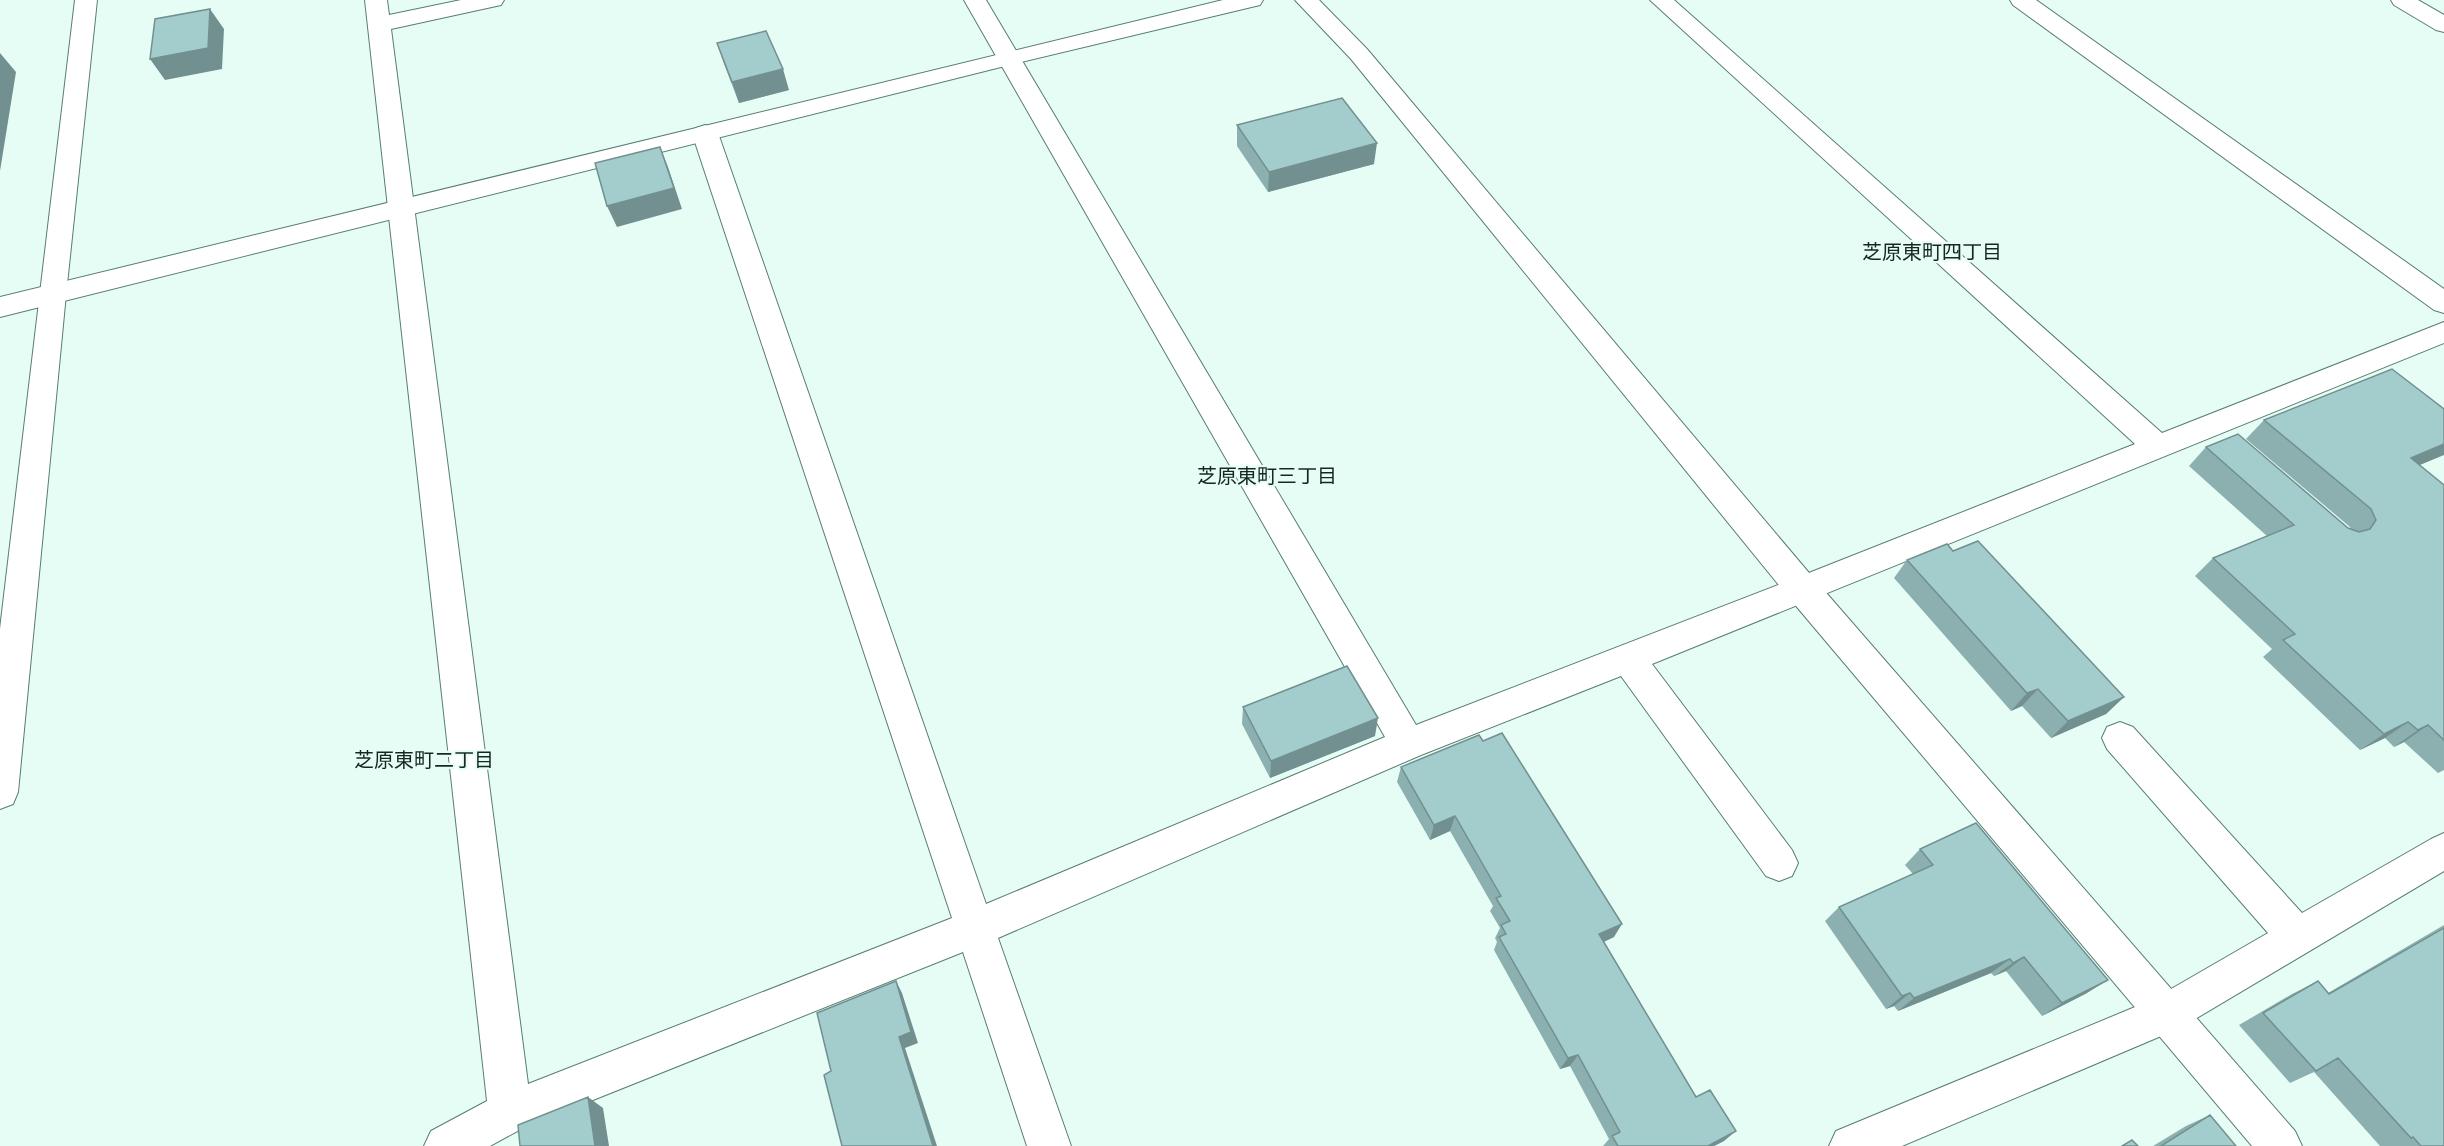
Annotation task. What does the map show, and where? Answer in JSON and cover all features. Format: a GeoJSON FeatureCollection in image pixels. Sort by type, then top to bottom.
{"type":"FeatureCollection","features":[{"type":"Feature","properties":{"kind":"street"},"geometry":{"type":"LineString","coordinates":[[0,792],[52,294],[86,0]]}},
{"type":"Feature","properties":{"kind":"street"},"geometry":{"type":"LineString","coordinates":[[493,0],[378,12],[510,1112]]}},
{"type":"Feature","properties":{"kind":"street"},"geometry":{"type":"LineString","coordinates":[[975,0],[1408,744]]}},
{"type":"Feature","properties":{"kind":"street"},"geometry":{"type":"LineString","coordinates":[[0,307],[1252,0]]}},
{"type":"Feature","properties":{"kind":"street"},"geometry":{"type":"LineString","coordinates":[[1306,0],[1359,54],[1803,590],[2280,1146]]}},
{"type":"Feature","properties":{"kind":"street"},"geometry":{"type":"LineString","coordinates":[[1661,0],[2158,447]]}},
{"type":"Feature","properties":{"kind":"street"},"geometry":{"type":"LineString","coordinates":[[2021,0],[2444,303]]}},
{"type":"Feature","properties":{"kind":"street"},"geometry":{"type":"LineString","coordinates":[[2402,0],[2444,25]]}},
{"type":"Feature","properties":{"kind":"street"},"geometry":{"type":"LineString","coordinates":[[705,133],[1049,1146]]}},
{"type":"Feature","properties":{"kind":"street"},"geometry":{"type":"LineString","coordinates":[[446,1146],[510,1112],[976,928],[1408,744],[1803,590],[2444,332]]}},
{"type":"Feature","properties":{"kind":"street"},"geometry":{"type":"LineString","coordinates":[[1627,658],[1779,863]]}},
{"type":"Feature","properties":{"kind":"street"},"geometry":{"type":"LineString","coordinates":[[2120,738],[2298,938]]}},
{"type":"Feature","properties":{"kind":"street"},"geometry":{"type":"LineString","coordinates":[[1851,1146],[2166,1014],[2444,851]]}},
{"type":"Feature","properties":{"kind":"building"},"geometry":{"type":"Polygon","coordinates":[[[210,9],[208,48],[150,59],[155,19],[210,9]]]}},
{"type":"Feature","properties":{"kind":"building"},"geometry":{"type":"Polygon","coordinates":[[[766,31],[783,69],[732,82],[717,43],[766,31]]]}},
{"type":"Feature","properties":{"kind":"building"},"geometry":{"type":"Polygon","coordinates":[[[1342,98],[1377,143],[1269,172],[1237,125],[1342,98]]]}},
{"type":"Feature","properties":{"kind":"building"},"geometry":{"type":"Polygon","coordinates":[[[660,147],[674,188],[607,206],[595,163],[660,147]]]}},
{"type":"Feature","properties":{"kind":"building"},"geometry":{"type":"Polygon","coordinates":[[[2392,369],[2444,409],[2444,444],[2411,458],[2444,485],[2444,740],[2428,725],[2418,730],[2408,722],[2384,734],[2283,640],[2295,634],[2213,558],[2294,525],[2206,447],[2238,434],[2348,528],[2359,532],[2370,529],[2376,520],[2371,509],[2264,420],[2392,369]]]}},
{"type":"Feature","properties":{"kind":"building"},"geometry":{"type":"Polygon","coordinates":[[[1978,541],[2124,697],[2068,721],[2038,689],[2027,693],[1907,560],[1947,544],[1953,551],[1978,541]]]}},
{"type":"Feature","properties":{"kind":"building"},"geometry":{"type":"Polygon","coordinates":[[[1347,666],[1378,718],[1271,761],[1243,707],[1347,666]]]}},
{"type":"Feature","properties":{"kind":"building"},"geometry":{"type":"Polygon","coordinates":[[[1502,733],[1622,924],[1599,934],[1696,1097],[1710,1090],[1736,1131],[1708,1146],[1618,1146],[1612,1136],[1620,1132],[1578,1055],[1568,1058],[1499,937],[1506,934],[1501,925],[1510,921],[1496,898],[1501,896],[1455,816],[1434,825],[1401,767],[1479,735],[1483,741],[1502,733]]]}},
{"type":"Feature","properties":{"kind":"building"},"geometry":{"type":"Polygon","coordinates":[[[1976,823],[2108,980],[2062,1003],[2024,957],[2013,963],[2010,959],[1914,998],[1910,993],[1902,996],[1839,907],[1933,865],[1920,849],[1976,823]]]}},
{"type":"Feature","properties":{"kind":"building"},"geometry":{"type":"Polygon","coordinates":[[[2444,928],[2444,1146],[2421,1146],[2338,1058],[2316,1071],[2263,1013],[2318,981],[2329,994],[2444,928]]]}},
{"type":"Feature","properties":{"kind":"building"},"geometry":{"type":"Polygon","coordinates":[[[896,981],[911,1032],[899,1037],[933,1146],[842,1146],[824,1075],[831,1071],[817,1013],[896,981]]]}},
{"type":"Feature","properties":{"kind":"building"},"geometry":{"type":"Polygon","coordinates":[[[588,1097],[595,1146],[520,1146],[518,1125],[588,1097]]]}},
{"type":"Feature","properties":{"kind":"building"},"geometry":{"type":"Polygon","coordinates":[[[2210,1115],[2236,1146],[2161,1146],[2210,1115]]]}},
{"type":"Feature","properties":{"kind":"building"},"geometry":{"type":"Polygon","coordinates":[[[2132,1140],[2138,1146],[2122,1146],[2132,1140]]]}},
{"type":"Feature","properties":{"kind":"district","name":"芝原東町四丁目"},"geometry":{"type":"Point","coordinates":[1932,252]}},
{"type":"Feature","properties":{"kind":"district","name":"芝原東町三丁目"},"geometry":{"type":"Point","coordinates":[1267,476]}},
{"type":"Feature","properties":{"kind":"district","name":"芝原東町二丁目"},"geometry":{"type":"Point","coordinates":[424,760]}}]}
